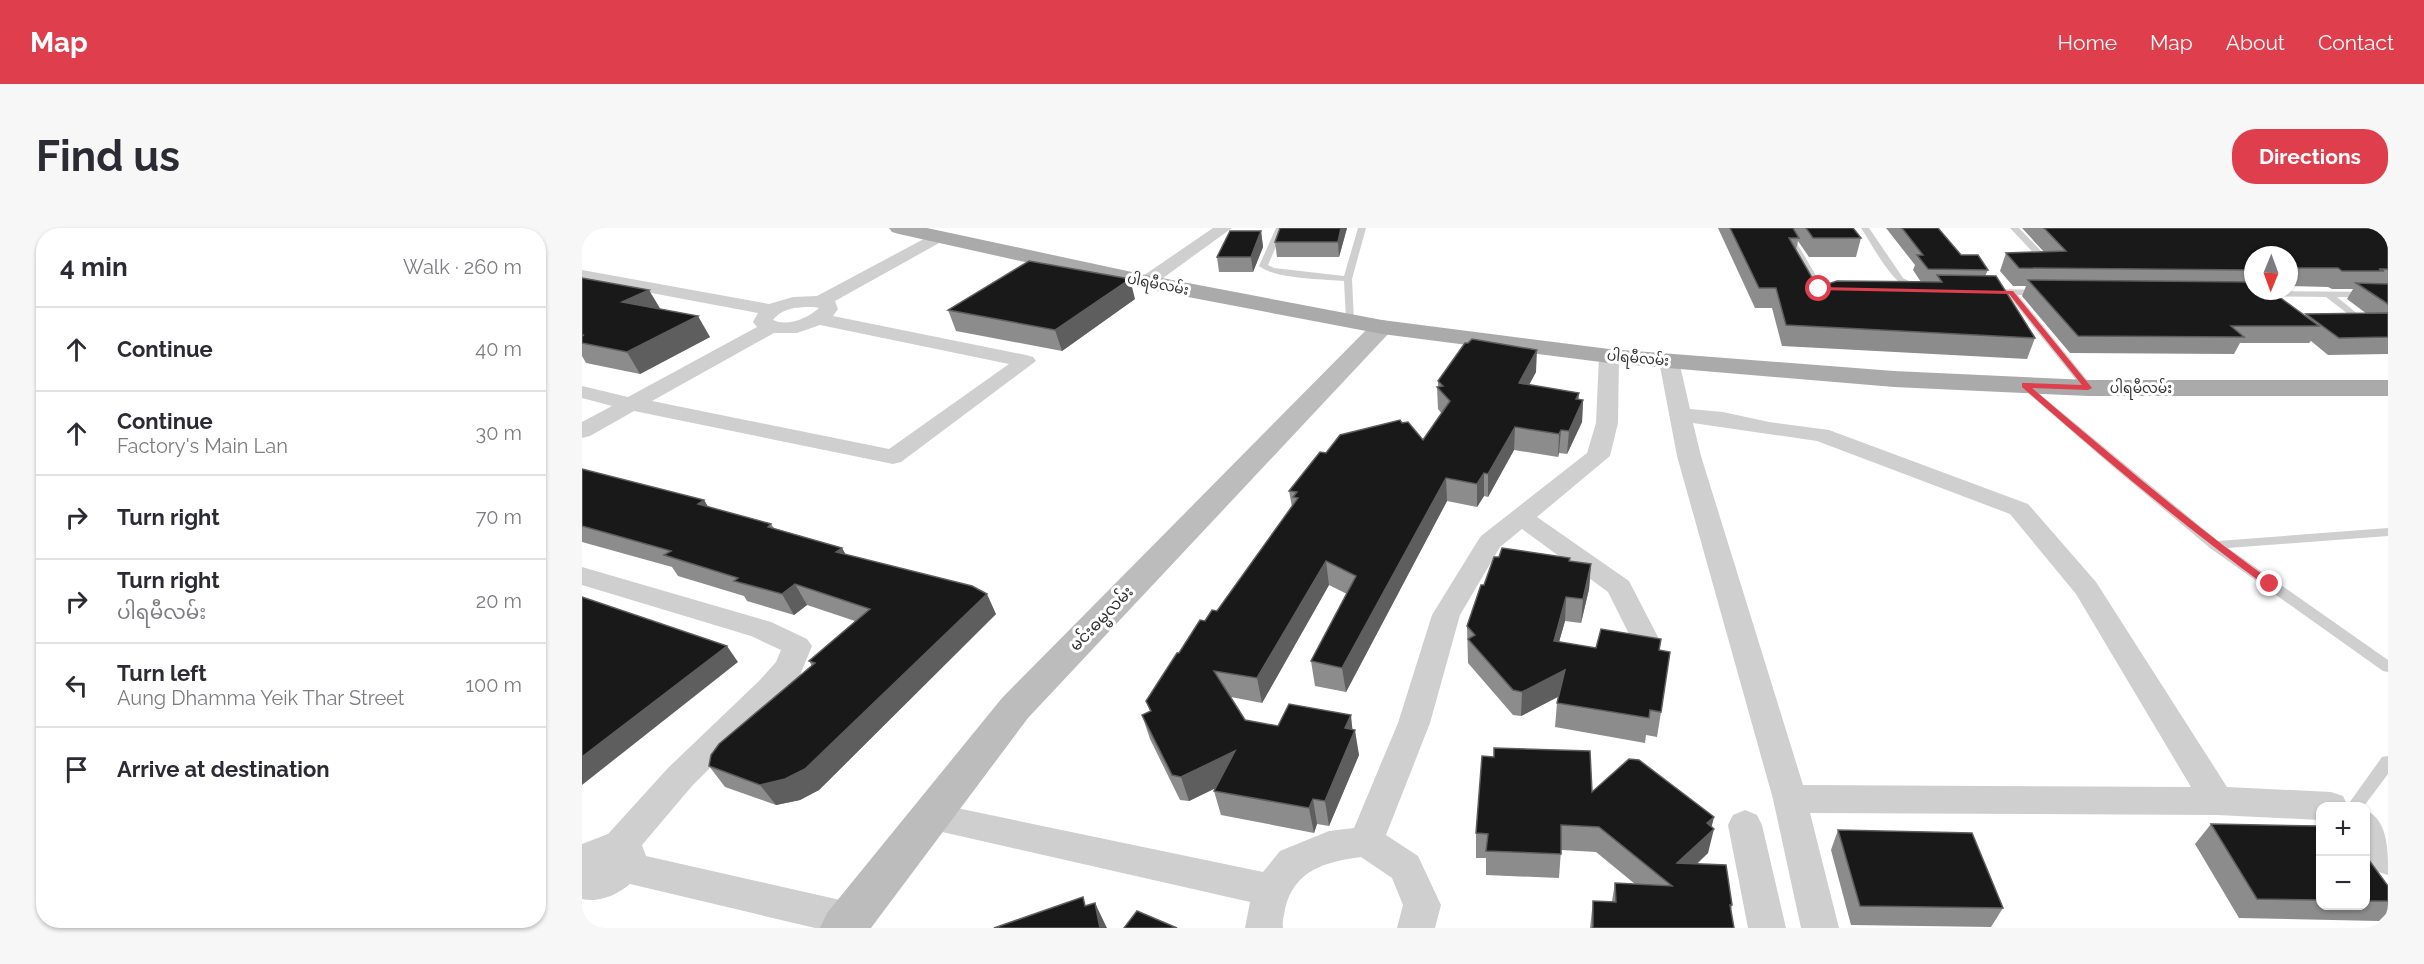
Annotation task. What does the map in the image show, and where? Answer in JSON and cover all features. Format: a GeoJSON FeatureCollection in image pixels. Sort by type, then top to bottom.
{"type":"FeatureCollection","features":[{"type":"Feature","properties":{"kind":"main road","name":"ပါရမီလမ်း"},"geometry":{"type":"LineString","coordinates":[[899,228],[935,238],[1146,282],[1366,323],[1609,356],[1894,379],[2088,388],[2385,390]]}},
{"type":"Feature","properties":{"kind":"main road","name":"မင်းဓမ္မလမ်း"},"geometry":{"type":"LineString","coordinates":[[846,924],[928,816],[1015,708],[1366,323]]}},
{"type":"Feature","properties":{"kind":"street"},"geometry":{"type":"LineString","coordinates":[[1146,282],[1224,228]]}},
{"type":"Feature","properties":{"kind":"street"},"geometry":{"type":"LineString","coordinates":[[819,310],[935,238]]}},
{"type":"Feature","properties":{"kind":"street"},"geometry":{"type":"LineString","coordinates":[[582,275],[772,319]]}},
{"type":"Feature","properties":{"kind":"street"},"geometry":{"type":"LineString","coordinates":[[582,392],[632,405],[893,457],[1026,361],[794,303],[772,319],[632,405],[582,431]]}},
{"type":"Feature","properties":{"kind":"street"},"geometry":{"type":"LineString","coordinates":[[1366,841],[1414,723],[1446,615],[1490,542],[1598,456],[1607,423],[1609,356]]}},
{"type":"Feature","properties":{"kind":"street"},"geometry":{"type":"LineString","coordinates":[[1669,361],[1679,415],[1731,602],[1790,800],[1820,928]]}},
{"type":"Feature","properties":{"kind":"street"},"geometry":{"type":"LineString","coordinates":[[1679,415],[1723,419],[1769,429],[1821,435],[2019,509],[2085,588],[2217,801]]}},
{"type":"Feature","properties":{"kind":"street"},"geometry":{"type":"LineString","coordinates":[[1521,517],[1619,587],[1645,639]]}},
{"type":"Feature","properties":{"kind":"street"},"geometry":{"type":"LineString","coordinates":[[582,576],[761,629],[797,646],[789,667],[771,688],[596,863]]}},
{"type":"Feature","properties":{"kind":"street"},"geometry":{"type":"LineString","coordinates":[[1790,800],[2217,801],[2316,806]]}},
{"type":"Feature","properties":{"kind":"street"},"geometry":{"type":"LineString","coordinates":[[928,816],[1271,890]]}},
{"type":"Feature","properties":{"kind":"street"},"geometry":{"type":"LineString","coordinates":[[1745,825],[1767,928]]}},
{"type":"Feature","properties":{"kind":"street"},"geometry":{"type":"LineString","coordinates":[[2370,831],[2388,860]]}},
{"type":"Feature","properties":{"kind":"street"},"geometry":{"type":"LineString","coordinates":[[1264,928],[1271,890],[1293,862],[1329,846],[1366,841],[1406,867],[1422,905],[1416,928]]}},
{"type":"Feature","properties":{"kind":"street"},"geometry":{"type":"LineString","coordinates":[[596,863],[846,924]]}},
{"type":"Feature","properties":{"kind":"lane"},"geometry":{"type":"LineString","coordinates":[[1280,228],[1263,266],[1272,270],[1348,279]]}},
{"type":"Feature","properties":{"kind":"lane"},"geometry":{"type":"LineString","coordinates":[[1362,228],[1348,279],[1366,323]]}},
{"type":"Feature","properties":{"kind":"lane"},"geometry":{"type":"LineString","coordinates":[[1864,228],[1900,280],[1917,290]]}},
{"type":"Feature","properties":{"kind":"lane"},"geometry":{"type":"LineString","coordinates":[[2014,228],[2043,258]]}},
{"type":"Feature","properties":{"kind":"lane"},"geometry":{"type":"LineString","coordinates":[[1783,231],[1826,300]]}},
{"type":"Feature","properties":{"kind":"lane"},"geometry":{"type":"LineString","coordinates":[[1819,289],[1830,289]]}},
{"type":"Feature","properties":{"kind":"lane"},"geometry":{"type":"LineString","coordinates":[[1895,290],[1929,291]]}},
{"type":"Feature","properties":{"kind":"lane"},"geometry":{"type":"LineString","coordinates":[[1976,291],[2057,292]]}},
{"type":"Feature","properties":{"kind":"lane"},"geometry":{"type":"LineString","coordinates":[[2011,292],[2088,388]]}},
{"type":"Feature","properties":{"kind":"lane"},"geometry":{"type":"LineString","coordinates":[[2298,294],[2388,295]]}},
{"type":"Feature","properties":{"kind":"lane"},"geometry":{"type":"LineString","coordinates":[[2328,294],[2361,321],[2338,321]]}},
{"type":"Feature","properties":{"kind":"lane"},"geometry":{"type":"LineString","coordinates":[[2262,300],[2268,304]]}},
{"type":"Feature","properties":{"kind":"lane"},"geometry":{"type":"LineString","coordinates":[[2025,385],[2116,464],[2215,545],[2388,667]]}},
{"type":"Feature","properties":{"kind":"lane"},"geometry":{"type":"LineString","coordinates":[[2215,545],[2388,532]]}},
{"type":"Feature","properties":{"kind":"lane"},"geometry":{"type":"LineString","coordinates":[[2359,802],[2388,762]]}},
{"type":"Feature","properties":{"kind":"building"},"geometry":{"type":"Polygon","coordinates":[[[1280,228],[1341,228],[1338,242],[1275,242],[1280,228]]]}},
{"type":"Feature","properties":{"kind":"building"},"geometry":{"type":"Polygon","coordinates":[[[1730,228],[1793,228],[1799,238],[1789,238],[1814,281],[1825,281],[1828,284],[1837,281],[1942,282],[1937,275],[1996,276],[2035,338],[1786,325],[1776,288],[1759,288],[1730,228]]]}},
{"type":"Feature","properties":{"kind":"building"},"geometry":{"type":"Polygon","coordinates":[[[1806,228],[1853,228],[1861,238],[1813,238],[1806,228]]]}},
{"type":"Feature","properties":{"kind":"building"},"geometry":{"type":"Polygon","coordinates":[[[1902,228],[1938,228],[1961,255],[1978,255],[1988,270],[1928,269],[1917,255],[1923,255],[1902,228]]]}},
{"type":"Feature","properties":{"kind":"building"},"geometry":{"type":"Polygon","coordinates":[[[2044,228],[2388,228],[2388,269],[2379,269],[2384,271],[2298,268],[2298,246],[2244,246],[2244,270],[2019,268],[2006,253],[2066,251],[2044,228]]]}},
{"type":"Feature","properties":{"kind":"building"},"geometry":{"type":"Polygon","coordinates":[[[1230,231],[1261,231],[1251,257],[1217,257],[1230,231]]]}},
{"type":"Feature","properties":{"kind":"building"},"geometry":{"type":"Polygon","coordinates":[[[1029,261],[1130,279],[1055,330],[948,310],[1029,261]]]}},
{"type":"Feature","properties":{"kind":"building"},"geometry":{"type":"Polygon","coordinates":[[[582,278],[649,290],[622,302],[698,316],[627,352],[582,343],[584,335],[582,335],[582,278]]]}},
{"type":"Feature","properties":{"kind":"building"},"geometry":{"type":"Polygon","coordinates":[[[2028,280],[2244,282],[2244,300],[2283,300],[2319,326],[2231,326],[2244,337],[2078,336],[2028,280]]]}},
{"type":"Feature","properties":{"kind":"building"},"geometry":{"type":"Polygon","coordinates":[[[2356,283],[2388,284],[2388,304],[2356,283]]]}},
{"type":"Feature","properties":{"kind":"building"},"geometry":{"type":"Polygon","coordinates":[[[2388,313],[2388,337],[2339,338],[2306,314],[2388,313]]]}},
{"type":"Feature","properties":{"kind":"building"},"geometry":{"type":"Polygon","coordinates":[[[1472,339],[1537,350],[1519,383],[1579,393],[1576,399],[1583,400],[1569,431],[1561,430],[1559,434],[1515,427],[1488,474],[1484,473],[1477,484],[1446,478],[1342,668],[1311,661],[1356,576],[1326,561],[1257,678],[1214,671],[1245,720],[1278,726],[1289,704],[1351,715],[1345,728],[1355,730],[1325,801],[1313,799],[1309,808],[1214,791],[1235,751],[1181,777],[1172,775],[1142,715],[1151,711],[1146,701],[1177,653],[1200,620],[1205,621],[1212,610],[1217,611],[1298,498],[1293,497],[1297,492],[1289,491],[1320,452],[1326,453],[1340,435],[1400,420],[1402,423],[1408,422],[1423,440],[1450,401],[1437,387],[1443,386],[1438,381],[1465,343],[1472,339]]]}},
{"type":"Feature","properties":{"kind":"building"},"geometry":{"type":"Polygon","coordinates":[[[582,469],[704,500],[698,504],[771,524],[768,527],[842,548],[836,552],[972,586],[987,594],[805,769],[785,779],[760,785],[709,766],[711,755],[719,744],[815,663],[809,661],[870,609],[795,584],[782,594],[734,581],[738,578],[664,555],[671,551],[582,526],[582,469]]]}},
{"type":"Feature","properties":{"kind":"building"},"geometry":{"type":"Polygon","coordinates":[[[1502,548],[1570,558],[1569,561],[1591,564],[1583,599],[1566,597],[1554,641],[1596,648],[1601,629],[1661,639],[1659,650],[1670,652],[1661,712],[1650,710],[1649,718],[1557,703],[1565,670],[1522,692],[1513,690],[1468,639],[1475,635],[1467,626],[1481,585],[1484,585],[1494,557],[1499,557],[1502,548]]]}},
{"type":"Feature","properties":{"kind":"building"},"geometry":{"type":"Polygon","coordinates":[[[582,597],[727,646],[582,757],[582,597]]]}},
{"type":"Feature","properties":{"kind":"building"},"geometry":{"type":"Polygon","coordinates":[[[1494,748],[1590,751],[1592,792],[1629,759],[1639,760],[1714,817],[1707,823],[1714,829],[1677,863],[1726,865],[1734,928],[1593,928],[1593,901],[1616,902],[1615,883],[1672,886],[1599,827],[1561,825],[1561,854],[1486,851],[1488,834],[1476,833],[1482,756],[1494,757],[1494,748]]]}},
{"type":"Feature","properties":{"kind":"building"},"geometry":{"type":"Polygon","coordinates":[[[2211,824],[2316,826],[2316,900],[2257,899],[2211,824]]]}},
{"type":"Feature","properties":{"kind":"building"},"geometry":{"type":"Polygon","coordinates":[[[1838,830],[1972,833],[2003,908],[1860,906],[1838,830]]]}},
{"type":"Feature","properties":{"kind":"building"},"geometry":{"type":"Polygon","coordinates":[[[2370,861],[2388,886],[2388,901],[2370,901],[2370,861]]]}},
{"type":"Feature","properties":{"kind":"building"},"geometry":{"type":"Polygon","coordinates":[[[1083,897],[1085,906],[1095,903],[1100,928],[994,928],[1083,897]]]}},
{"type":"Feature","properties":{"kind":"building"},"geometry":{"type":"Polygon","coordinates":[[[1137,911],[1177,928],[1124,928],[1137,911]]]}},
{"type":"Feature","properties":{"kind":"route"},"geometry":{"type":"LineString","coordinates":[[1819,289],[2011,292],[2088,388],[2025,385],[2116,464],[2215,545],[2270,584]]}}]}
